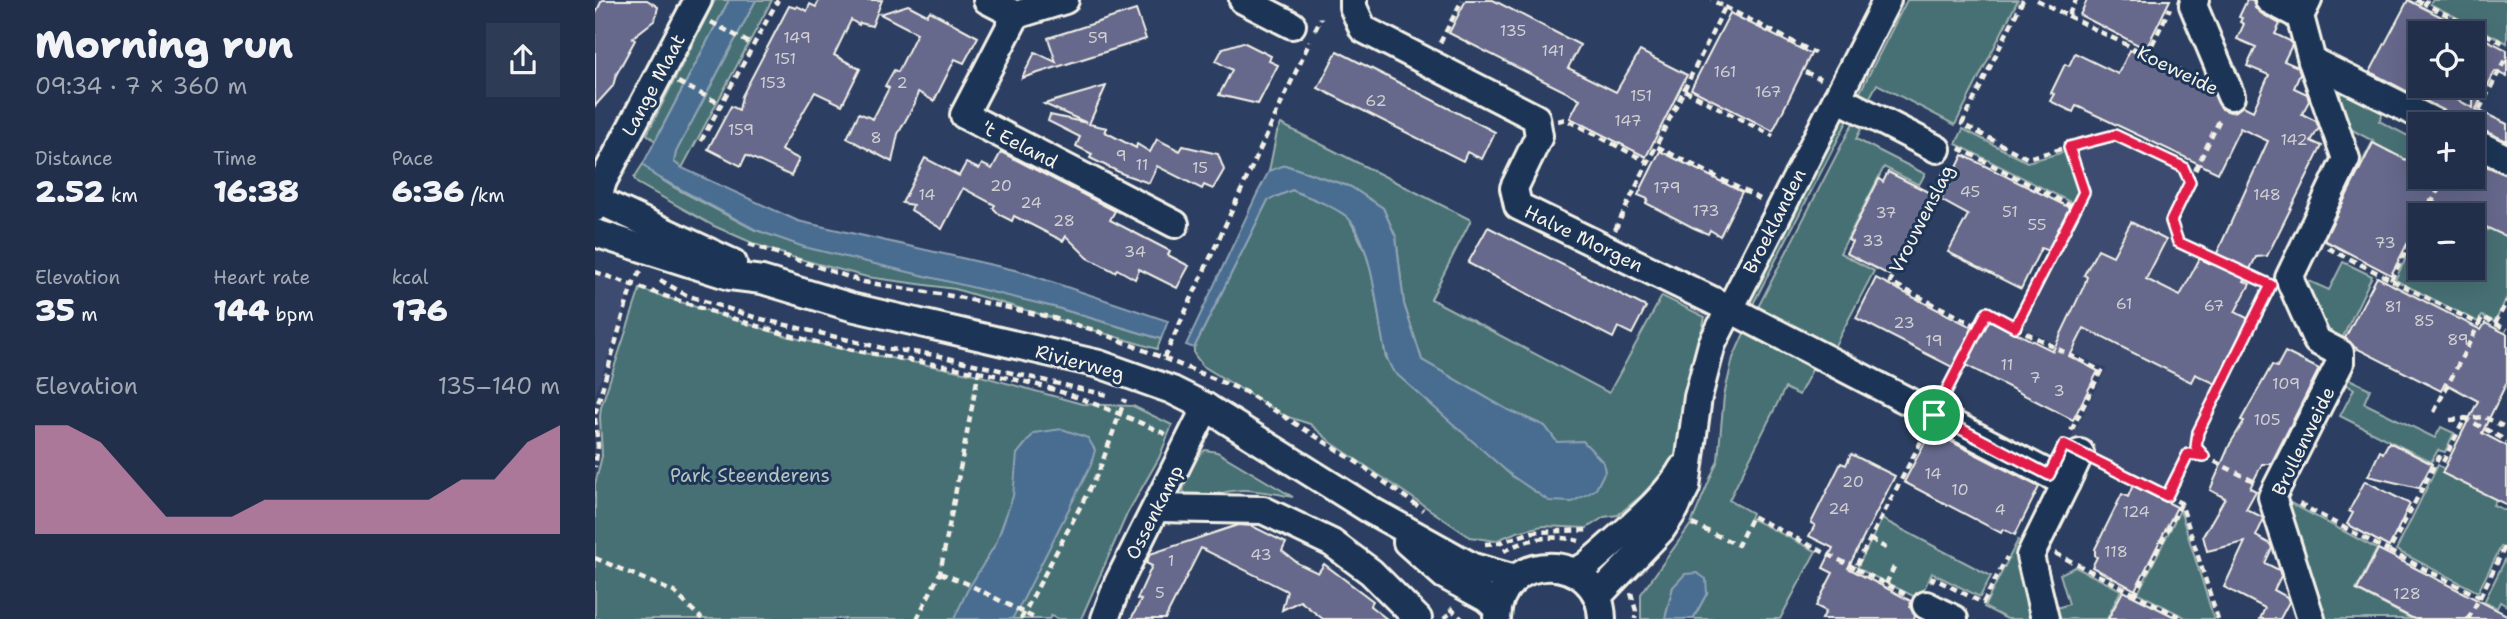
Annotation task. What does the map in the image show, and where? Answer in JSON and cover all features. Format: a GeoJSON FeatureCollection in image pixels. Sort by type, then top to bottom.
{"type":"FeatureCollection","features":[{"type":"Feature","properties":{"kind":"street"},"geometry":{"type":"LineString","coordinates":[[986,0],[1016,15],[1065,0]]}},
{"type":"Feature","properties":{"kind":"street"},"geometry":{"type":"LineString","coordinates":[[1243,0],[1292,26]]}},
{"type":"Feature","properties":{"kind":"street","name":"Broeklanden"},"geometry":{"type":"LineString","coordinates":[[1600,608],[1661,530],[1686,487],[1698,397],[1712,345],[1887,0]]}},
{"type":"Feature","properties":{"kind":"street","name":"Koeweide"},"geometry":{"type":"LineString","coordinates":[[2195,0],[2193,5],[2231,96]]}},
{"type":"Feature","properties":{"kind":"street"},"geometry":{"type":"LineString","coordinates":[[2269,0],[2304,8],[2312,61],[2346,159],[2308,239],[2280,281]]}},
{"type":"Feature","properties":{"kind":"street"},"geometry":{"type":"LineString","coordinates":[[1353,4],[1363,29],[1536,118],[1537,126]]}},
{"type":"Feature","properties":{"kind":"street","name":"Lange Maat"},"geometry":{"type":"LineString","coordinates":[[596,203],[603,181],[704,11]]}},
{"type":"Feature","properties":{"kind":"street","name":"'t Eeland"},"geometry":{"type":"LineString","coordinates":[[1016,15],[964,115],[1175,224]]}},
{"type":"Feature","properties":{"kind":"street"},"geometry":{"type":"LineString","coordinates":[[2312,61],[2414,112]]}},
{"type":"Feature","properties":{"kind":"street","name":"Vrouwenslag"},"geometry":{"type":"LineString","coordinates":[[1837,98],[1949,152]]}},
{"type":"Feature","properties":{"kind":"street","name":"Halve Morgen"},"geometry":{"type":"LineString","coordinates":[[1537,126],[1539,136],[1514,188],[1518,206],[1730,309]]}},
{"type":"Feature","properties":{"kind":"street"},"geometry":{"type":"LineString","coordinates":[[2485,148],[2507,159]]}},
{"type":"Feature","properties":{"kind":"street","name":"Rivierweg"},"geometry":{"type":"LineString","coordinates":[[596,203],[719,256],[762,280]]}},
{"type":"Feature","properties":{"kind":"street","name":"Rivierweg"},"geometry":{"type":"LineString","coordinates":[[595,233],[730,276],[762,280],[851,307],[1099,364],[1173,390],[1206,407],[1372,511],[1473,566],[1515,579]]}},
{"type":"Feature","properties":{"kind":"street","name":"Brullenweide"},"geometry":{"type":"LineString","coordinates":[[2280,281],[2317,341],[2340,354],[2340,363],[2271,497],[2311,619]]}},
{"type":"Feature","properties":{"kind":"street"},"geometry":{"type":"LineString","coordinates":[[1730,309],[2066,483]]}},
{"type":"Feature","properties":{"kind":"street","name":"Ossenkamp"},"geometry":{"type":"LineString","coordinates":[[1105,619],[1118,583],[1206,407]]}},
{"type":"Feature","properties":{"kind":"street","name":"Broeklanden"},"geometry":{"type":"LineString","coordinates":[[1574,572],[1586,566],[1676,481],[1691,452]]}},
{"type":"Feature","properties":{"kind":"street"},"geometry":{"type":"LineString","coordinates":[[2045,619],[2030,556],[2080,453]]}},
{"type":"Feature","properties":{"kind":"street"},"geometry":{"type":"LineString","coordinates":[[1157,508],[1263,510],[1332,543],[1371,572],[1418,619]]}},
{"type":"Feature","properties":{"kind":"street","name":"Rivierweg"},"geometry":{"type":"LineString","coordinates":[[1372,511],[1444,575],[1486,598],[1497,614]]}},
{"type":"Feature","properties":{"kind":"street"},"geometry":{"type":"LineString","coordinates":[[1497,614],[1503,592],[1515,579],[1535,568],[1555,566],[1574,572],[1587,581],[1600,608]]}},
{"type":"Feature","properties":{"kind":"street"},"geometry":{"type":"LineString","coordinates":[[1924,603],[1954,619]]}},
{"type":"Feature","properties":{"kind":"path"},"geometry":{"type":"LineString","coordinates":[[701,141],[778,0]]}},
{"type":"Feature","properties":{"kind":"path"},"geometry":{"type":"LineString","coordinates":[[1429,63],[1462,0]]}},
{"type":"Feature","properties":{"kind":"path"},"geometry":{"type":"LineString","coordinates":[[1710,0],[1815,53]]}},
{"type":"Feature","properties":{"kind":"path"},"geometry":{"type":"LineString","coordinates":[[2023,0],[1962,124],[2027,158],[2115,135],[2183,167],[2190,182]]}},
{"type":"Feature","properties":{"kind":"path","name":"Koeweide"},"geometry":{"type":"LineString","coordinates":[[2037,0],[2231,96]]}},
{"type":"Feature","properties":{"kind":"path"},"geometry":{"type":"LineString","coordinates":[[2069,16],[2076,0]]}},
{"type":"Feature","properties":{"kind":"path"},"geometry":{"type":"LineString","coordinates":[[2147,55],[2174,0]]}},
{"type":"Feature","properties":{"kind":"path"},"geometry":{"type":"LineString","coordinates":[[2416,0],[2426,2],[2507,45]]}},
{"type":"Feature","properties":{"kind":"path"},"geometry":{"type":"LineString","coordinates":[[1292,26],[1321,18],[1353,4]]}},
{"type":"Feature","properties":{"kind":"path"},"geometry":{"type":"LineString","coordinates":[[1605,249],[1725,8]]}},
{"type":"Feature","properties":{"kind":"path"},"geometry":{"type":"LineString","coordinates":[[704,11],[753,45]]}},
{"type":"Feature","properties":{"kind":"path"},"geometry":{"type":"LineString","coordinates":[[1164,358],[1321,18]]}},
{"type":"Feature","properties":{"kind":"path"},"geometry":{"type":"LineString","coordinates":[[2478,112],[2507,56]]}},
{"type":"Feature","properties":{"kind":"path"},"geometry":{"type":"LineString","coordinates":[[682,83],[721,104]]}},
{"type":"Feature","properties":{"kind":"path"},"geometry":{"type":"LineString","coordinates":[[1684,90],[1773,136]]}},
{"type":"Feature","properties":{"kind":"path"},"geometry":{"type":"LineString","coordinates":[[2167,496],[2188,454],[2204,456],[2196,447],[2198,432],[2280,281],[2178,242],[2171,221],[2231,96]]}},
{"type":"Feature","properties":{"kind":"path"},"geometry":{"type":"LineString","coordinates":[[1537,126],[1565,119],[1648,162]]}},
{"type":"Feature","properties":{"kind":"path"},"geometry":{"type":"LineString","coordinates":[[1656,146],[1745,192]]}},
{"type":"Feature","properties":{"kind":"path"},"geometry":{"type":"LineString","coordinates":[[2015,327],[2084,192],[2069,147]]}},
{"type":"Feature","properties":{"kind":"path","name":"Vrouwenslag"},"geometry":{"type":"LineString","coordinates":[[1979,327],[1890,282],[1949,152],[2075,208]]}},
{"type":"Feature","properties":{"kind":"path"},"geometry":{"type":"LineString","coordinates":[[2308,239],[2479,324]]}},
{"type":"Feature","properties":{"kind":"path"},"geometry":{"type":"LineString","coordinates":[[2391,280],[2408,247]]}},
{"type":"Feature","properties":{"kind":"path","name":"Rivierweg"},"geometry":{"type":"LineString","coordinates":[[632,266],[686,295],[757,318],[882,348],[935,355],[1135,400]]}},
{"type":"Feature","properties":{"kind":"path"},"geometry":{"type":"LineString","coordinates":[[595,467],[598,446],[595,416],[632,285],[642,271]]}},
{"type":"Feature","properties":{"kind":"path"},"geometry":{"type":"LineString","coordinates":[[595,272],[733,318],[829,345],[1035,384],[1120,414],[1189,443]]}},
{"type":"Feature","properties":{"kind":"path"},"geometry":{"type":"LineString","coordinates":[[2495,324],[2507,300]]}},
{"type":"Feature","properties":{"kind":"path"},"geometry":{"type":"LineString","coordinates":[[1855,568],[1987,312],[2101,371],[2064,445],[2181,503],[2218,619]]}},
{"type":"Feature","properties":{"kind":"path"},"geometry":{"type":"LineString","coordinates":[[2434,412],[2482,317],[2507,330]]}},
{"type":"Feature","properties":{"kind":"path"},"geometry":{"type":"LineString","coordinates":[[917,619],[940,573],[979,365]]}},
{"type":"Feature","properties":{"kind":"path"},"geometry":{"type":"LineString","coordinates":[[1022,616],[1099,471],[1125,399]]}},
{"type":"Feature","properties":{"kind":"path"},"geometry":{"type":"LineString","coordinates":[[2450,421],[2484,416],[2507,428]]}},
{"type":"Feature","properties":{"kind":"path"},"geometry":{"type":"LineString","coordinates":[[2465,418],[2507,441]]}},
{"type":"Feature","properties":{"kind":"path"},"geometry":{"type":"LineString","coordinates":[[2465,418],[2443,462],[2439,457],[2389,551],[2480,597]]}},
{"type":"Feature","properties":{"kind":"path"},"geometry":{"type":"LineString","coordinates":[[2135,594],[2181,503]]}},
{"type":"Feature","properties":{"kind":"path"},"geometry":{"type":"LineString","coordinates":[[1689,522],[1738,545],[1752,516],[1924,603],[1933,578],[1983,603],[2018,535],[2184,619]]}},
{"type":"Feature","properties":{"kind":"path"},"geometry":{"type":"LineString","coordinates":[[1870,539],[1886,548]]}},
{"type":"Feature","properties":{"kind":"path"},"geometry":{"type":"LineString","coordinates":[[2469,619],[2504,549],[2507,550]]}},
{"type":"Feature","properties":{"kind":"path"},"geometry":{"type":"LineString","coordinates":[[595,558],[674,592],[702,619]]}},
{"type":"Feature","properties":{"kind":"path"},"geometry":{"type":"LineString","coordinates":[[1886,584],[1894,567]]}},
{"type":"Feature","properties":{"kind":"path"},"geometry":{"type":"LineString","coordinates":[[940,573],[966,583],[1022,616],[1035,619]]}},
{"type":"Feature","properties":{"kind":"shaded area"},"geometry":{"type":"Polygon","coordinates":[[[729,0],[756,0],[676,152],[674,162],[798,221],[1019,271],[1168,321],[1161,339],[1054,307],[804,247],[756,230],[654,175],[643,164],[729,0]]]}},
{"type":"Feature","properties":{"kind":"shaded area"},"geometry":{"type":"Polygon","coordinates":[[[2115,139],[2181,170],[2185,183],[2167,221],[2177,245],[2267,287],[2166,491],[2068,444],[2106,369],[2020,326],[2086,192],[2073,150],[2115,139]]]}},
{"type":"Feature","properties":{"kind":"shaded area"},"geometry":{"type":"Polygon","coordinates":[[[1285,165],[1351,187],[1383,208],[1396,237],[1404,304],[1422,360],[1508,410],[1545,426],[1557,442],[1583,441],[1603,462],[1605,471],[1596,489],[1572,502],[1549,501],[1512,476],[1393,371],[1384,348],[1370,267],[1354,225],[1333,208],[1292,190],[1268,200],[1194,348],[1186,345],[1269,171],[1285,165]]]}},
{"type":"Feature","properties":{"kind":"shaded area"},"geometry":{"type":"Polygon","coordinates":[[[595,273],[632,286],[595,396],[595,273]]]}},
{"type":"Feature","properties":{"kind":"shaded area"},"geometry":{"type":"Polygon","coordinates":[[[1062,429],[1088,438],[1095,450],[1091,465],[1023,600],[1012,619],[954,619],[967,591],[996,543],[1013,496],[1017,454],[1034,433],[1062,429]]]}},
{"type":"Feature","properties":{"kind":"shaded area"},"geometry":{"type":"Polygon","coordinates":[[[1697,573],[1706,579],[1707,593],[1693,619],[1665,619],[1673,587],[1685,574],[1697,573]]]}},
{"type":"Feature","properties":{"kind":"green space"},"geometry":{"type":"Polygon","coordinates":[[[715,0],[729,0],[655,141],[647,134],[715,0]]]}},
{"type":"Feature","properties":{"kind":"green space"},"geometry":{"type":"Polygon","coordinates":[[[756,0],[772,0],[682,168],[674,162],[676,152],[756,0]]]}},
{"type":"Feature","properties":{"kind":"green space"},"geometry":{"type":"Polygon","coordinates":[[[1907,0],[2018,0],[1955,125],[1877,84],[1869,99],[1859,94],[1907,0]]]}},
{"type":"Feature","properties":{"kind":"green space"},"geometry":{"type":"Polygon","coordinates":[[[2433,0],[2507,0],[2507,43],[2485,32],[2485,21],[2464,21],[2430,4],[2433,0]]]}},
{"type":"Feature","properties":{"kind":"green space"},"geometry":{"type":"Polygon","coordinates":[[[2345,86],[2386,107],[2379,121],[2408,136],[2408,168],[2361,259],[2322,240],[2373,141],[2341,124],[2335,106],[2345,86]]]}},
{"type":"Feature","properties":{"kind":"green space"},"geometry":{"type":"Polygon","coordinates":[[[1843,113],[1850,116],[1752,306],[1750,297],[1843,113]]]}},
{"type":"Feature","properties":{"kind":"green space"},"geometry":{"type":"Polygon","coordinates":[[[1855,119],[1864,123],[1856,139],[1925,174],[1919,185],[1884,167],[1840,253],[1874,271],[1831,353],[1755,313],[1855,119]]]}},
{"type":"Feature","properties":{"kind":"green space"},"geometry":{"type":"Polygon","coordinates":[[[1281,124],[1471,220],[1431,299],[1609,393],[1662,296],[1705,317],[1684,403],[1678,451],[1672,463],[1641,496],[1618,515],[1604,517],[1587,528],[1542,526],[1495,541],[1470,537],[1332,443],[1310,424],[1285,416],[1203,366],[1194,354],[1194,348],[1268,200],[1292,190],[1331,206],[1349,218],[1365,250],[1372,275],[1386,359],[1512,476],[1568,442],[1557,442],[1545,426],[1508,410],[1422,360],[1404,304],[1396,237],[1383,208],[1351,187],[1285,165],[1269,171],[1281,124]]]}},
{"type":"Feature","properties":{"kind":"green space"},"geometry":{"type":"Polygon","coordinates":[[[1963,129],[2027,162],[2068,151],[2081,192],[2074,204],[1956,144],[1963,129]]]}},
{"type":"Feature","properties":{"kind":"green space"},"geometry":{"type":"Polygon","coordinates":[[[643,164],[654,175],[675,188],[755,230],[1054,307],[1161,339],[1157,349],[955,289],[867,277],[792,257],[714,226],[637,183],[634,178],[643,164]]]}},
{"type":"Feature","properties":{"kind":"green space"},"geometry":{"type":"Polygon","coordinates":[[[2490,227],[2507,236],[2507,297],[2495,322],[2482,316],[2478,322],[2395,280],[2408,254],[2408,280],[2485,280],[2485,229],[2488,230],[2490,227]]]}},
{"type":"Feature","properties":{"kind":"green space"},"geometry":{"type":"Polygon","coordinates":[[[2343,262],[2372,276],[2341,341],[2324,333],[2305,289],[2309,281],[2329,290],[2343,262]]]}},
{"type":"Feature","properties":{"kind":"green space","name":"Park Steenderens"},"geometry":{"type":"Polygon","coordinates":[[[640,289],[786,336],[974,374],[1082,404],[1133,406],[1172,425],[1159,458],[1127,514],[1081,619],[1059,619],[1051,616],[1049,619],[595,619],[595,484],[602,456],[601,407],[640,289]]]}},
{"type":"Feature","properties":{"kind":"green space"},"geometry":{"type":"Polygon","coordinates":[[[1745,331],[1814,366],[1799,395],[1785,388],[1729,500],[1752,513],[1750,518],[1816,551],[1780,619],[1693,619],[1707,593],[1673,587],[1665,619],[1641,619],[1641,594],[1691,524],[1718,460],[1724,396],[1733,358],[1745,331]]]}},
{"type":"Feature","properties":{"kind":"green space"},"geometry":{"type":"Polygon","coordinates":[[[2347,378],[2370,389],[2364,403],[2435,438],[2441,427],[2454,433],[2445,452],[2438,450],[2431,462],[2340,416],[2354,389],[2339,381],[2347,378]]]}},
{"type":"Feature","properties":{"kind":"green space"},"geometry":{"type":"Polygon","coordinates":[[[1205,450],[1217,452],[1293,497],[1243,490],[1201,496],[1187,495],[1183,491],[1188,474],[1205,450]]]}},
{"type":"Feature","properties":{"kind":"green space"},"geometry":{"type":"Polygon","coordinates":[[[2438,465],[2483,493],[2498,496],[2493,505],[2507,511],[2507,549],[2501,547],[2478,592],[2396,550],[2438,465]]]}},
{"type":"Feature","properties":{"kind":"green space"},"geometry":{"type":"Polygon","coordinates":[[[2281,498],[2377,549],[2356,590],[2412,619],[2320,619],[2281,498]]]}},
{"type":"Feature","properties":{"kind":"green space"},"geometry":{"type":"Polygon","coordinates":[[[2180,510],[2214,619],[2188,619],[2138,593],[2180,510]]]}},
{"type":"Feature","properties":{"kind":"green space"},"geometry":{"type":"Polygon","coordinates":[[[1882,519],[1991,576],[1980,597],[1932,573],[1919,599],[1857,568],[1882,519]]]}},
{"type":"Feature","properties":{"kind":"green space"},"geometry":{"type":"Polygon","coordinates":[[[2018,540],[2025,543],[2037,619],[2007,619],[1984,607],[2018,540]]]}},
{"type":"Feature","properties":{"kind":"green space"},"geometry":{"type":"Polygon","coordinates":[[[2507,556],[2507,606],[2500,602],[2497,608],[2484,602],[2507,556]]]}},
{"type":"Feature","properties":{"kind":"green space"},"geometry":{"type":"Polygon","coordinates":[[[2075,567],[2121,590],[2107,619],[2057,619],[2054,609],[2069,604],[2060,574],[2075,567]]]}},
{"type":"Feature","properties":{"kind":"building"},"geometry":{"type":"Polygon","coordinates":[[[602,0],[647,0],[658,7],[655,20],[632,38],[635,40],[613,86],[595,106],[595,15],[602,0]]]}},
{"type":"Feature","properties":{"kind":"building"},"geometry":{"type":"Polygon","coordinates":[[[819,0],[882,0],[872,26],[859,25],[851,20],[834,55],[860,69],[842,105],[815,92],[781,150],[799,159],[791,176],[746,155],[741,166],[708,149],[731,106],[739,110],[742,96],[789,6],[797,6],[807,11],[810,4],[816,7],[819,0]]]}},
{"type":"Feature","properties":{"kind":"building"},"geometry":{"type":"Polygon","coordinates":[[[1466,0],[1493,0],[1580,45],[1568,68],[1616,92],[1640,51],[1687,75],[1646,157],[1570,118],[1580,99],[1449,33],[1466,0]]]}},
{"type":"Feature","properties":{"kind":"building"},"geometry":{"type":"Polygon","coordinates":[[[2087,0],[2170,0],[2146,49],[2080,15],[2087,0]]]}},
{"type":"Feature","properties":{"kind":"building"},"geometry":{"type":"Polygon","coordinates":[[[2247,0],[2253,1],[2255,8],[2262,14],[2280,24],[2275,34],[2290,41],[2292,45],[2284,61],[2298,67],[2300,74],[2294,88],[2307,94],[2309,101],[2302,114],[2316,121],[2319,128],[2311,141],[2322,146],[2267,256],[2256,257],[2244,281],[2250,284],[2235,312],[2249,319],[2216,384],[2195,374],[2191,382],[2084,328],[2070,356],[2098,371],[2073,420],[1958,361],[1954,368],[1856,318],[1876,278],[1981,332],[1988,319],[2053,351],[2084,286],[2087,277],[2084,275],[2098,249],[2113,256],[2131,222],[2166,240],[2146,279],[2180,296],[2200,258],[2212,264],[2268,141],[2240,128],[2218,173],[2079,107],[2076,106],[2073,112],[2050,101],[2054,94],[2051,93],[2065,64],[2069,66],[2075,53],[2118,74],[2130,50],[2212,90],[2222,109],[2230,112],[2243,106],[2253,111],[2269,75],[2247,66],[2256,47],[2237,39],[2244,24],[2239,17],[2247,0]]]}},
{"type":"Feature","properties":{"kind":"building"},"geometry":{"type":"Polygon","coordinates":[[[2408,0],[2450,21],[2408,21],[2408,92],[2370,72],[2408,0]]]}},
{"type":"Feature","properties":{"kind":"building"},"geometry":{"type":"Polygon","coordinates":[[[908,5],[927,15],[930,11],[978,37],[964,63],[955,59],[934,101],[918,92],[898,134],[892,162],[847,138],[859,113],[873,119],[889,88],[885,86],[894,70],[898,72],[917,33],[880,14],[908,5]]]}},
{"type":"Feature","properties":{"kind":"building"},"geometry":{"type":"Polygon","coordinates":[[[1136,10],[1146,39],[1022,78],[1035,52],[1056,62],[1048,38],[1136,10]]]}},
{"type":"Feature","properties":{"kind":"building"},"geometry":{"type":"Polygon","coordinates":[[[1730,13],[1811,54],[1773,131],[1691,89],[1730,13]]]}},
{"type":"Feature","properties":{"kind":"building"},"geometry":{"type":"Polygon","coordinates":[[[2485,39],[2507,50],[2507,77],[2495,71],[2485,91],[2485,39]]]}},
{"type":"Feature","properties":{"kind":"building"},"geometry":{"type":"Polygon","coordinates":[[[1243,42],[1271,56],[1269,61],[1278,65],[1258,104],[1219,95],[1232,70],[1216,61],[1223,48],[1243,42]]]}},
{"type":"Feature","properties":{"kind":"building"},"geometry":{"type":"Polygon","coordinates":[[[1337,51],[1495,132],[1482,159],[1467,152],[1463,161],[1318,88],[1337,51]]]}},
{"type":"Feature","properties":{"kind":"building"},"geometry":{"type":"Polygon","coordinates":[[[1106,86],[1089,124],[1107,128],[1105,132],[1150,152],[1157,139],[1180,151],[1183,146],[1218,154],[1224,170],[1213,189],[1204,185],[1202,189],[1157,166],[1149,183],[1123,174],[1090,158],[1092,154],[1076,146],[1080,137],[1048,121],[1050,115],[1087,123],[1044,104],[1106,86]]]}},
{"type":"Feature","properties":{"kind":"building"},"geometry":{"type":"Polygon","coordinates":[[[2420,98],[2454,98],[2473,108],[2473,98],[2482,98],[2476,109],[2482,112],[2446,112],[2420,98]]]}},
{"type":"Feature","properties":{"kind":"building"},"geometry":{"type":"Polygon","coordinates":[[[2485,113],[2507,124],[2507,141],[2485,131],[2485,113]]]}},
{"type":"Feature","properties":{"kind":"building"},"geometry":{"type":"Polygon","coordinates":[[[2373,143],[2408,161],[2408,189],[2485,189],[2486,166],[2507,175],[2507,237],[2485,227],[2485,203],[2436,203],[2430,200],[2428,203],[2408,203],[2408,242],[2391,275],[2324,240],[2373,143]]]}},
{"type":"Feature","properties":{"kind":"building"},"geometry":{"type":"Polygon","coordinates":[[[1660,151],[1742,192],[1720,236],[1710,230],[1708,234],[1694,228],[1646,203],[1648,199],[1638,195],[1660,151]]]}},
{"type":"Feature","properties":{"kind":"building"},"geometry":{"type":"Polygon","coordinates":[[[1001,152],[1115,211],[1110,220],[1170,251],[1168,255],[1189,266],[1177,288],[1139,269],[1135,279],[1117,269],[1115,272],[1088,258],[1066,236],[1063,241],[1014,216],[1012,221],[1000,215],[993,208],[995,205],[963,188],[942,229],[911,210],[913,205],[902,203],[925,158],[959,176],[966,163],[979,169],[982,164],[992,169],[1001,152]]]}},
{"type":"Feature","properties":{"kind":"building"},"geometry":{"type":"Polygon","coordinates":[[[1963,155],[2072,209],[2051,252],[2041,248],[2021,289],[1948,252],[1968,215],[1941,200],[1963,155]]]}},
{"type":"Feature","properties":{"kind":"building"},"geometry":{"type":"Polygon","coordinates":[[[1888,172],[1932,194],[1889,275],[1846,253],[1852,242],[1848,240],[1879,179],[1883,182],[1888,172]]]}},
{"type":"Feature","properties":{"kind":"building"},"geometry":{"type":"Polygon","coordinates":[[[1488,227],[1646,307],[1632,334],[1618,327],[1613,338],[1468,263],[1488,227]]]}},
{"type":"Feature","properties":{"kind":"building"},"geometry":{"type":"Polygon","coordinates":[[[2377,277],[2481,330],[2485,323],[2507,334],[2507,382],[2482,433],[2507,446],[2507,505],[2442,473],[2478,401],[2445,383],[2441,391],[2354,347],[2345,338],[2377,277]]]}},
{"type":"Feature","properties":{"kind":"building"},"geometry":{"type":"Polygon","coordinates":[[[2285,352],[2319,369],[2271,464],[2262,464],[2250,488],[2256,491],[2246,509],[2262,517],[2263,521],[2256,536],[2272,548],[2265,563],[2279,570],[2281,576],[2274,590],[2287,597],[2289,602],[2280,619],[2260,619],[2265,608],[2224,587],[2245,542],[2207,551],[2203,536],[2225,498],[2210,490],[2230,444],[2272,365],[2277,367],[2285,352]]]}},
{"type":"Feature","properties":{"kind":"building"},"geometry":{"type":"Polygon","coordinates":[[[1931,431],[2039,487],[2015,535],[2003,529],[2001,533],[1904,482],[1931,431]]]}},
{"type":"Feature","properties":{"kind":"building"},"geometry":{"type":"Polygon","coordinates":[[[2389,442],[2432,464],[2419,488],[2368,476],[2380,451],[2383,453],[2389,442]]]}},
{"type":"Feature","properties":{"kind":"building"},"geometry":{"type":"Polygon","coordinates":[[[1851,454],[1895,476],[1848,568],[1911,601],[1914,619],[1822,619],[1826,611],[1816,606],[1833,573],[1823,568],[1833,548],[1809,536],[1815,525],[1811,523],[1841,463],[1846,465],[1851,454]]]}},
{"type":"Feature","properties":{"kind":"building"},"geometry":{"type":"Polygon","coordinates":[[[2365,481],[2410,504],[2389,547],[2347,524],[2353,513],[2349,511],[2365,481]]]}},
{"type":"Feature","properties":{"kind":"building"},"geometry":{"type":"Polygon","coordinates":[[[2133,485],[2177,507],[2135,590],[2092,567],[2097,557],[2095,549],[2122,494],[2128,497],[2133,485]]]}},
{"type":"Feature","properties":{"kind":"building"},"geometry":{"type":"Polygon","coordinates":[[[1238,525],[1252,526],[1286,543],[1282,551],[1299,564],[1318,573],[1324,564],[1373,601],[1370,606],[1387,619],[1323,619],[1300,601],[1282,610],[1287,591],[1201,548],[1165,619],[1131,619],[1141,600],[1137,599],[1152,566],[1146,563],[1150,554],[1238,525]]]}},
{"type":"Feature","properties":{"kind":"building"},"geometry":{"type":"Polygon","coordinates":[[[2378,549],[2507,615],[2507,619],[2414,619],[2357,590],[2378,549]]]}},
{"type":"Feature","properties":{"kind":"building"},"geometry":{"type":"Polygon","coordinates":[[[2123,591],[2179,619],[2108,619],[2123,591]]]}},
{"type":"Feature","properties":{"kind":"route"},"geometry":{"type":"LineString","coordinates":[[2115,135],[2183,167],[2190,182],[2171,221],[2178,242],[2271,285],[2198,432],[2196,447],[2204,456],[2188,454],[2167,496],[2064,445],[2049,475],[1934,415],[1987,312],[2015,327],[2084,192],[2069,147],[2115,135]]}}]}
